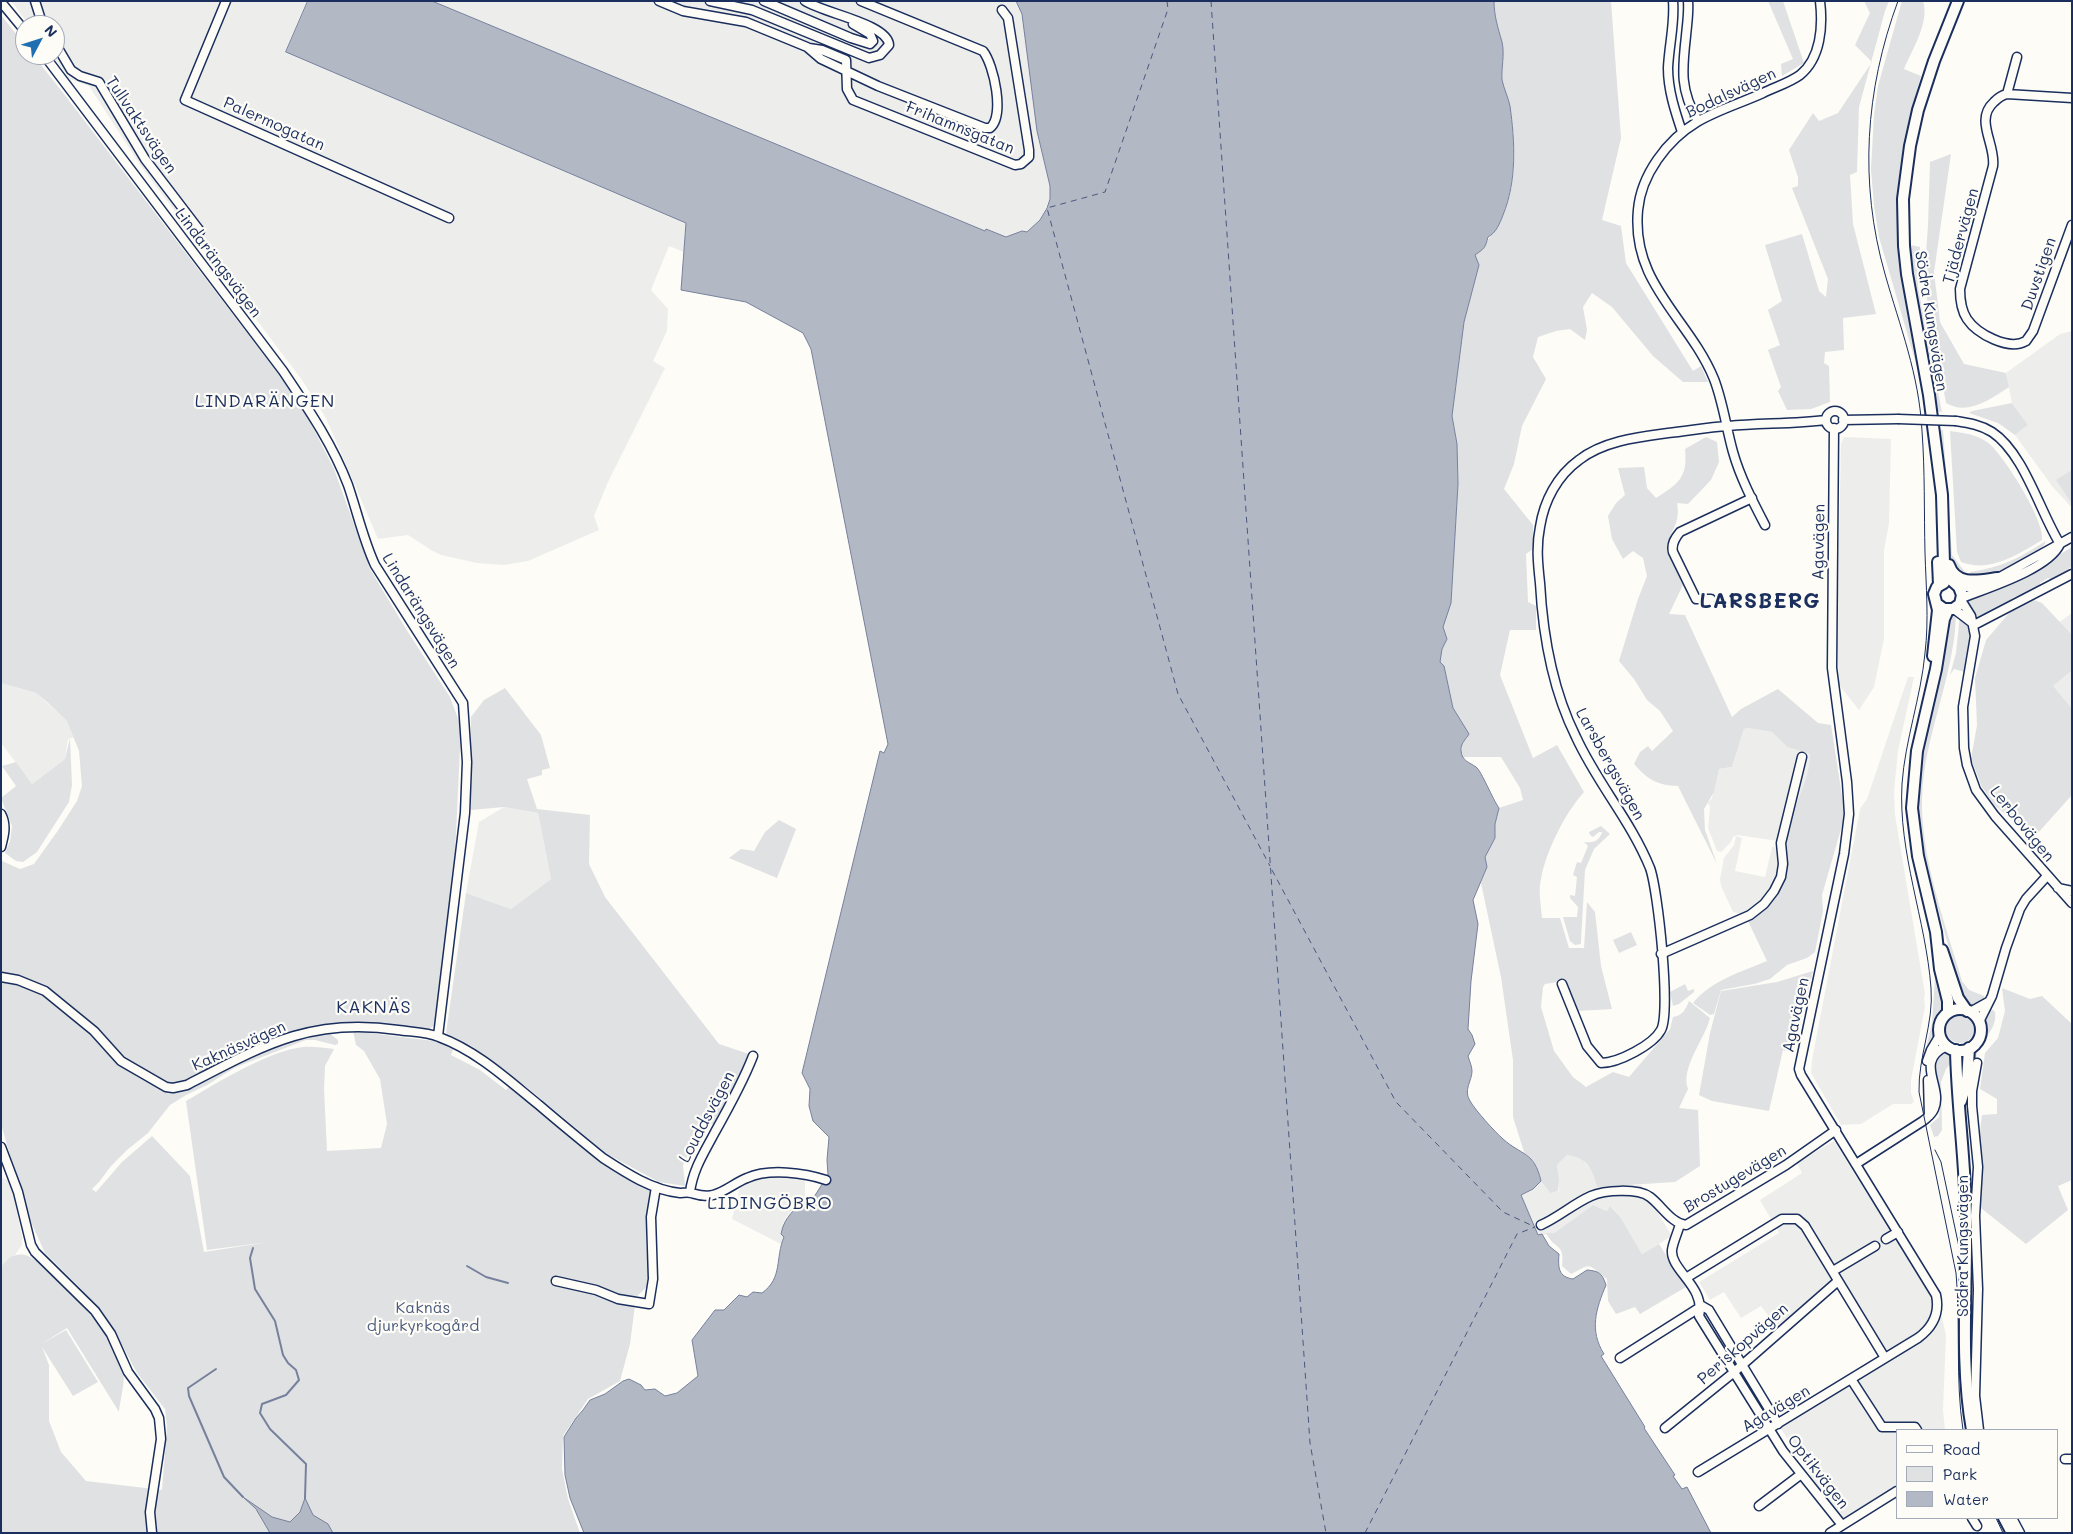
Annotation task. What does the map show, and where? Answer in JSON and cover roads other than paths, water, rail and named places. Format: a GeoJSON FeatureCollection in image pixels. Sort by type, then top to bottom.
{"type":"FeatureCollection","features":[{"type":"Feature","properties":{"kind":"main road","name":"Södra Kungsvägen"},"geometry":{"type":"LineString","coordinates":[[1958,1],[1934,61],[1918,110],[1910,146],[1904,199],[1904,246],[1906,274],[1929,395],[1942,495],[1944,563],[1948,577],[1956,585],[1962,599],[1944,618],[1936,669],[1915,766],[1912,808],[1918,856],[1936,932],[1958,998],[1979,1022],[1980,1035],[1977,1041],[1969,1048],[1966,1081],[1960,1105]]}},
{"type":"Feature","properties":{"kind":"main road","name":"Södra Kungsvägen"},"geometry":{"type":"LineString","coordinates":[[1927,704],[1938,610],[1934,594],[1940,585],[1934,443]]}},
{"type":"Feature","properties":{"kind":"main road"},"geometry":{"type":"LineString","coordinates":[[1943,524],[1948,563],[1950,570],[1955,576],[1969,581],[1998,578]]}},
{"type":"Feature","properties":{"kind":"main road"},"geometry":{"type":"LineString","coordinates":[[1940,585],[1945,582],[1956,585]]}},
{"type":"Feature","properties":{"kind":"main road"},"geometry":{"type":"LineString","coordinates":[[1937,604],[1941,608],[1951,609]]}},
{"type":"Feature","properties":{"kind":"main road","name":"Södra Kungsvägen"},"geometry":{"type":"LineString","coordinates":[[1936,932],[1940,969],[1947,996],[1948,1013],[1941,1022],[1940,1035]]}},
{"type":"Feature","properties":{"kind":"main road"},"geometry":{"type":"LineString","coordinates":[[1948,1013],[1957,1009],[1969,1012]]}},
{"type":"Feature","properties":{"kind":"main road"},"geometry":{"type":"LineString","coordinates":[[1940,1035],[1952,1048],[1969,1048]]}},
{"type":"Feature","properties":{"kind":"main road","name":"Södra Kungsvägen"},"geometry":{"type":"LineString","coordinates":[[1952,1048],[1960,1105],[1966,1191],[1967,1369],[1972,1429]]}},
{"type":"Feature","properties":{"kind":"main road"},"geometry":{"type":"LineString","coordinates":[[2005,1519],[2012,1533]]}},
{"type":"Feature","properties":{"kind":"street"},"geometry":{"type":"LineString","coordinates":[[35,1],[39,15]]}},
{"type":"Feature","properties":{"kind":"street","name":"Palermogatan"},"geometry":{"type":"LineString","coordinates":[[226,1],[185,100],[448,218]]}},
{"type":"Feature","properties":{"kind":"street","name":"Frihamnsgatan"},"geometry":{"type":"LineString","coordinates":[[659,1],[682,11],[746,22],[807,48],[821,58],[878,86],[985,128],[990,128],[994,125],[998,113],[996,92],[988,58],[983,52],[861,1]]}},
{"type":"Feature","properties":{"kind":"street"},"geometry":{"type":"LineString","coordinates":[[710,1],[752,10],[861,56],[875,57],[887,48],[889,43],[881,32],[857,21],[841,17]]}},
{"type":"Feature","properties":{"kind":"street"},"geometry":{"type":"LineString","coordinates":[[764,1],[867,44],[873,41],[870,34],[841,17],[805,1]]}},
{"type":"Feature","properties":{"kind":"street"},"geometry":{"type":"LineString","coordinates":[[1673,1],[1674,18],[1668,78],[1672,102],[1682,132]]}},
{"type":"Feature","properties":{"kind":"street"},"geometry":{"type":"LineString","coordinates":[[1688,1],[1689,15],[1683,59],[1683,80],[1689,107],[1698,122]]}},
{"type":"Feature","properties":{"kind":"street","name":"Bodalsvägen"},"geometry":{"type":"LineString","coordinates":[[1765,524],[1734,454],[1721,400],[1709,369],[1655,285],[1644,263],[1640,252],[1638,208],[1642,190],[1651,171],[1662,153],[1682,132],[1698,122],[1800,74],[1814,58],[1817,50],[1821,21],[1820,1]]}},
{"type":"Feature","properties":{"kind":"street"},"geometry":{"type":"LineString","coordinates":[[1,2],[15,19]]}},
{"type":"Feature","properties":{"kind":"street","name":"Frihamnsgatan"},"geometry":{"type":"LineString","coordinates":[[807,48],[822,50],[846,60],[847,89],[853,100],[1015,165],[1021,164],[1029,157],[1029,150],[1008,18],[1002,10]]}},
{"type":"Feature","properties":{"kind":"street"},"geometry":{"type":"LineString","coordinates":[[2017,57],[2007,94],[2072,98]]}},
{"type":"Feature","properties":{"kind":"street","name":"Tullvaktsvägen"},"geometry":{"type":"LineString","coordinates":[[65,59],[72,70],[80,76],[99,82],[145,158],[200,231]]}},
{"type":"Feature","properties":{"kind":"street","name":"Lindarängsvägen"},"geometry":{"type":"LineString","coordinates":[[52,65],[283,371],[314,417],[327,439],[348,485],[367,548],[375,565],[463,703],[467,762],[465,813],[438,1036]]}},
{"type":"Feature","properties":{"kind":"street","name":"Tjädervägen"},"geometry":{"type":"LineString","coordinates":[[2007,94],[1995,100],[1986,112],[1985,127],[1994,151],[1994,166],[1960,289],[1960,299],[1963,313],[1971,325],[1997,340],[2018,344],[2026,341],[2032,334]]}},
{"type":"Feature","properties":{"kind":"street","name":"Duvstigen"},"geometry":{"type":"LineString","coordinates":[[2032,334],[2072,225]]}},
{"type":"Feature","properties":{"kind":"street"},"geometry":{"type":"LineString","coordinates":[[1835,411],[1841,414],[1844,420],[1840,427],[1834,428],[1826,420],[1829,413],[1835,411]]}},
{"type":"Feature","properties":{"kind":"street","name":"Larsbergsvägen"},"geometry":{"type":"LineString","coordinates":[[1562,984],[1587,1046],[1601,1063],[1627,1055],[1650,1043],[1664,1023],[1665,1005],[1654,881],[1629,827],[1577,741],[1557,691],[1549,661],[1541,603],[1538,560],[1540,525],[1548,500],[1558,482],[1578,460],[1595,450],[1621,441],[1651,435],[1728,426],[1826,420]]}},
{"type":"Feature","properties":{"kind":"street"},"geometry":{"type":"LineString","coordinates":[[1844,420],[1956,421],[1986,429],[2007,445],[2060,544]]}},
{"type":"Feature","properties":{"kind":"street","name":"Agavägen"},"geometry":{"type":"LineString","coordinates":[[1698,1472],[1926,1332],[1933,1322],[1937,1308],[1936,1295],[1800,1069],[1844,854],[1849,814],[1847,782],[1832,668],[1834,428]]}},
{"type":"Feature","properties":{"kind":"street"},"geometry":{"type":"LineString","coordinates":[[1713,602],[1711,599],[1696,599],[1673,552],[1674,540],[1680,532],[1752,498]]}},
{"type":"Feature","properties":{"kind":"street"},"geometry":{"type":"LineString","coordinates":[[1956,585],[1972,587],[1998,578],[2072,537]]}},
{"type":"Feature","properties":{"kind":"street"},"geometry":{"type":"LineString","coordinates":[[1962,599],[2019,576],[2052,556],[2060,544]]}},
{"type":"Feature","properties":{"kind":"street"},"geometry":{"type":"LineString","coordinates":[[1951,609],[1968,618],[1974,625],[1984,622],[2020,600],[2072,574]]}},
{"type":"Feature","properties":{"kind":"street","name":"Lerbovägen"},"geometry":{"type":"LineString","coordinates":[[1962,599],[1971,616],[1975,636],[1963,707],[1964,748],[1967,765],[1976,790],[1995,816],[2072,903]]}},
{"type":"Feature","properties":{"kind":"street"},"geometry":{"type":"LineString","coordinates":[[1661,954],[1750,915],[1770,897],[1781,877],[1783,864],[1781,843],[1802,757]]}},
{"type":"Feature","properties":{"kind":"street"},"geometry":{"type":"LineString","coordinates":[[1,814],[5,833],[1,847]]}},
{"type":"Feature","properties":{"kind":"street"},"geometry":{"type":"LineString","coordinates":[[1979,1022],[1992,996],[2020,909],[2026,899],[2047,876]]}},
{"type":"Feature","properties":{"kind":"street"},"geometry":{"type":"LineString","coordinates":[[2058,888],[2072,891]]}},
{"type":"Feature","properties":{"kind":"street","name":"Kaknäsvägen"},"geometry":{"type":"LineString","coordinates":[[1,977],[18,980],[46,991],[94,1031],[121,1061],[156,1083],[173,1088],[187,1085],[273,1042],[311,1031],[344,1026],[374,1026],[438,1036],[493,1067],[604,1158],[656,1187],[680,1193],[690,1192],[698,1196],[715,1195],[749,1177],[765,1173],[808,1174],[826,1180]]}},
{"type":"Feature","properties":{"kind":"street"},"geometry":{"type":"LineString","coordinates":[[1969,1012],[1988,1002]]}},
{"type":"Feature","properties":{"kind":"street"},"geometry":{"type":"LineString","coordinates":[[1929,1116],[1927,1063],[1931,1050],[1940,1035]]}},
{"type":"Feature","properties":{"kind":"street"},"geometry":{"type":"LineString","coordinates":[[1856,1164],[1929,1116],[1935,1105],[1930,1073],[1932,1060],[1936,1053],[1952,1048]]}},
{"type":"Feature","properties":{"kind":"street","name":"Louddsvägen"},"geometry":{"type":"LineString","coordinates":[[690,1192],[692,1176],[700,1156],[739,1087],[753,1056]]}},
{"type":"Feature","properties":{"kind":"street","name":"Södra Kungsvägen"},"geometry":{"type":"LineString","coordinates":[[1977,1063],[1972,1098],[1978,1167],[1975,1216],[1978,1289],[1976,1396],[1979,1429]]}},
{"type":"Feature","properties":{"kind":"street","name":"Brostugevägen"},"geometry":{"type":"LineString","coordinates":[[1541,1225],[1557,1218],[1596,1194],[1636,1191],[1650,1197],[1680,1224],[1691,1223],[1786,1165],[1836,1130]]}},
{"type":"Feature","properties":{"kind":"street"},"geometry":{"type":"LineString","coordinates":[[1,1147],[18,1192],[31,1245],[35,1252],[95,1311],[111,1334],[128,1372],[156,1409],[162,1428],[150,1512],[152,1533]]}},
{"type":"Feature","properties":{"kind":"street"},"geometry":{"type":"LineString","coordinates":[[556,1280],[596,1290],[618,1299],[649,1304],[653,1279],[651,1218],[656,1187]]}},
{"type":"Feature","properties":{"kind":"street"},"geometry":{"type":"LineString","coordinates":[[1686,1278],[1771,1225],[1788,1218],[1797,1219],[1805,1226],[1885,1358]]}},
{"type":"Feature","properties":{"kind":"street","name":"Optikvägen"},"geometry":{"type":"LineString","coordinates":[[1680,1224],[1672,1252],[1702,1306],[1709,1310],[1778,1424]]}},
{"type":"Feature","properties":{"kind":"street"},"geometry":{"type":"LineString","coordinates":[[1886,1239],[1898,1232]]}},
{"type":"Feature","properties":{"kind":"street"},"geometry":{"type":"LineString","coordinates":[[1833,1271],[1875,1246]]}},
{"type":"Feature","properties":{"kind":"street","name":"Periskopvägen"},"geometry":{"type":"LineString","coordinates":[[1665,1428],[1838,1281]]}},
{"type":"Feature","properties":{"kind":"street"},"geometry":{"type":"LineString","coordinates":[[1620,1358],[1702,1306]]}},
{"type":"Feature","properties":{"kind":"street","name":"Optikvägen"},"geometry":{"type":"LineString","coordinates":[[1702,1306],[1699,1316],[1768,1430],[1800,1475],[1842,1525]]}},
{"type":"Feature","properties":{"kind":"street"},"geometry":{"type":"LineString","coordinates":[[1852,1379],[1882,1427],[1915,1427],[1916,1429]]}},
{"type":"Feature","properties":{"kind":"street"},"geometry":{"type":"LineString","coordinates":[[1759,1506],[1800,1475]]}},
{"type":"Feature","properties":{"kind":"street"},"geometry":{"type":"LineString","coordinates":[[1830,1533],[1896,1492]]}},
{"type":"Feature","properties":{"kind":"street"},"geometry":{"type":"LineString","coordinates":[[1973,1519],[1977,1526]]}},
{"type":"Feature","properties":{"kind":"street"},"geometry":{"type":"LineString","coordinates":[[2013,1519],[2020,1533]]}},
{"type":"Feature","properties":{"kind":"water"},"geometry":{"type":"Polygon","coordinates":[[[308,1],[432,1],[985,231],[986,229],[1006,237],[1022,231],[1027,232],[1040,220],[1050,199],[1050,186],[1037,131],[1022,14],[1016,1],[1494,1],[1495,17],[1503,47],[1502,80],[1512,120],[1514,147],[1513,175],[1508,202],[1499,224],[1488,237],[1484,248],[1475,255],[1479,265],[1464,322],[1452,416],[1457,444],[1458,484],[1451,603],[1443,627],[1447,639],[1442,649],[1440,662],[1444,666],[1453,708],[1469,734],[1461,746],[1463,757],[1478,769],[1499,808],[1495,824],[1495,838],[1485,857],[1487,867],[1473,900],[1478,924],[1471,981],[1468,1029],[1475,1044],[1468,1056],[1472,1075],[1467,1093],[1473,1105],[1495,1131],[1535,1164],[1541,1181],[1533,1189],[1521,1195],[1538,1235],[1542,1234],[1549,1246],[1559,1254],[1559,1267],[1562,1274],[1573,1279],[1587,1270],[1600,1273],[1603,1278],[1606,1285],[1599,1303],[1595,1328],[1599,1345],[1604,1354],[1601,1356],[1644,1428],[1675,1475],[1673,1476],[1682,1489],[1687,1487],[1711,1533],[584,1533],[570,1498],[565,1475],[564,1437],[576,1418],[590,1400],[605,1394],[623,1381],[629,1379],[641,1385],[645,1390],[655,1389],[665,1396],[677,1393],[698,1376],[692,1340],[715,1310],[724,1310],[739,1295],[747,1297],[753,1292],[762,1293],[769,1287],[776,1274],[784,1237],[781,1234],[785,1222],[805,1197],[814,1197],[828,1175],[829,1137],[813,1121],[809,1106],[810,1089],[802,1073],[880,751],[884,753],[888,744],[811,349],[803,333],[746,302],[681,290],[686,223],[286,52],[308,1]]]}},
{"type":"Feature","properties":{"kind":"water"},"geometry":{"type":"Polygon","coordinates":[[[243,1497],[272,1517],[290,1522],[300,1512],[305,1498],[313,1515],[328,1524],[333,1533],[270,1533],[256,1509],[243,1497]]]}},
{"type":"Feature","properties":{"kind":"waterway"},"geometry":{"type":"LineString","coordinates":[[253,1248],[250,1258],[255,1289],[275,1321],[283,1355],[296,1370],[299,1380],[286,1395],[262,1404],[260,1413],[270,1429],[306,1464],[305,1498]]}},
{"type":"Feature","properties":{"kind":"waterway"},"geometry":{"type":"LineString","coordinates":[[467,1266],[486,1277],[508,1283]]}},
{"type":"Feature","properties":{"kind":"waterway"},"geometry":{"type":"LineString","coordinates":[[216,1369],[188,1388],[189,1396],[224,1477],[243,1497]]}},
{"type":"Feature","properties":{"kind":"tram line"},"geometry":{"type":"LineString","coordinates":[[1898,1],[1878,68],[1869,137],[1869,171],[1871,205],[1877,240],[1913,370],[1922,431],[1927,628],[1923,669],[1904,768],[1902,810],[1908,861],[1924,937],[1931,988],[1930,1014],[1919,1079],[1919,1092],[1956,1273],[1959,1391],[1963,1429]]}},
{"type":"Feature","properties":{"kind":"tram line"},"geometry":{"type":"LineString","coordinates":[[1935,1150],[1941,1162],[1959,1247]]}},
{"type":"Feature","properties":{"kind":"tram line"},"geometry":{"type":"LineString","coordinates":[[1996,1519],[2003,1533]]}},
{"type":"Feature","properties":{"kind":"district","name":"LINDARÄNGEN"},"geometry":{"type":"Point","coordinates":[265,401]}},
{"type":"Feature","properties":{"kind":"district","name":"LARSBERG"},"geometry":{"type":"Point","coordinates":[1760,602]}},
{"type":"Feature","properties":{"kind":"district","name":"KAKNÄS"},"geometry":{"type":"Point","coordinates":[374,1007]}},
{"type":"Feature","properties":{"kind":"district","name":"LIDINGÖBRO"},"geometry":{"type":"Point","coordinates":[770,1203]}},
{"type":"Feature","properties":{"kind":"park label","name":"Kaknäs djurkyrkogård"},"geometry":{"type":"Point","coordinates":[423,1317]}}]}
